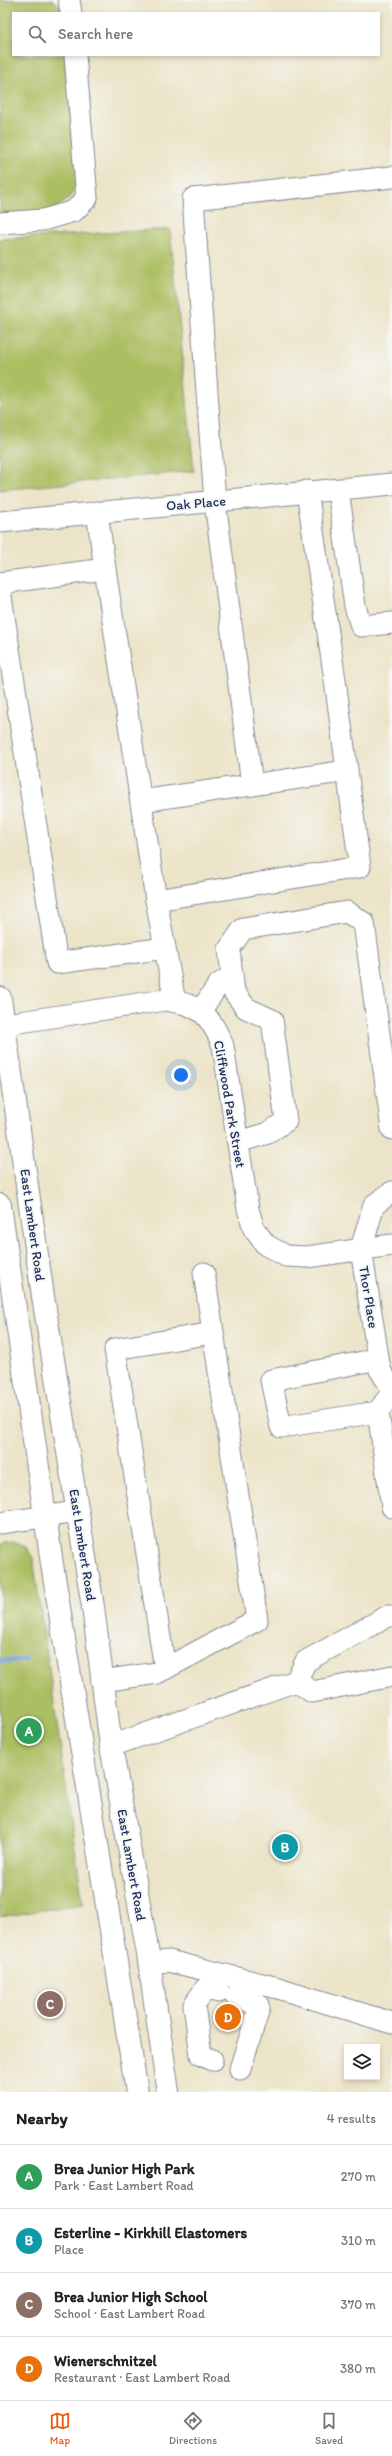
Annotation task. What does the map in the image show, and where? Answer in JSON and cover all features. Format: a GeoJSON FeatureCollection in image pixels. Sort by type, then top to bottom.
{"type":"FeatureCollection","features":[{"type":"Feature","properties":{"kind":"main road","name":"East Lambert Road"},"geometry":{"type":"LineString","coordinates":[[0,998],[2,1025],[77,1512],[111,1746],[149,1963],[168,2092]]}},
{"type":"Feature","properties":{"kind":"main road","name":"East Lambert Road"},"geometry":{"type":"LineString","coordinates":[[0,1205],[45,1516],[137,2092]]}},
{"type":"Feature","properties":{"kind":"main road"},"geometry":{"type":"LineString","coordinates":[[82,1752],[111,1746]]}},
{"type":"Feature","properties":{"kind":"street"},"geometry":{"type":"LineString","coordinates":[[69,0],[71,12]]}},
{"type":"Feature","properties":{"kind":"street"},"geometry":{"type":"LineString","coordinates":[[0,223],[43,220],[74,211],[87,198],[74,56]]}},
{"type":"Feature","properties":{"kind":"street"},"geometry":{"type":"LineString","coordinates":[[252,784],[215,502],[193,199],[392,177]]}},
{"type":"Feature","properties":{"kind":"street","name":"Oak Place"},"geometry":{"type":"LineString","coordinates":[[0,522],[215,502],[306,491],[338,490],[392,484]]}},
{"type":"Feature","properties":{"kind":"street"},"geometry":{"type":"LineString","coordinates":[[338,490],[355,606],[361,626],[392,623]]}},
{"type":"Feature","properties":{"kind":"street"},"geometry":{"type":"LineString","coordinates":[[156,900],[360,867],[306,491]]}},
{"type":"Feature","properties":{"kind":"street"},"geometry":{"type":"LineString","coordinates":[[97,512],[156,900],[175,1002]]}},
{"type":"Feature","properties":{"kind":"street"},"geometry":{"type":"LineString","coordinates":[[0,583],[105,569]]}},
{"type":"Feature","properties":{"kind":"street"},"geometry":{"type":"LineString","coordinates":[[0,590],[57,963],[165,948]]}},
{"type":"Feature","properties":{"kind":"street"},"geometry":{"type":"LineString","coordinates":[[141,801],[347,770]]}},
{"type":"Feature","properties":{"kind":"street"},"geometry":{"type":"LineString","coordinates":[[238,1142],[268,1133],[286,1121],[272,1020],[246,1008],[234,992],[229,949],[243,929],[347,912],[364,923],[392,1129]]}},
{"type":"Feature","properties":{"kind":"street"},"geometry":{"type":"LineString","coordinates":[[201,1010],[219,984],[232,976]]}},
{"type":"Feature","properties":{"kind":"street","name":"Cliffwood Park Street"},"geometry":{"type":"LineString","coordinates":[[2,1025],[166,1000],[184,1002],[201,1010],[215,1026],[223,1046],[248,1208],[254,1229],[266,1245],[286,1256],[307,1257],[392,1245]]}},
{"type":"Feature","properties":{"kind":"street"},"geometry":{"type":"LineString","coordinates":[[361,1249],[374,1205],[392,1192]]}},
{"type":"Feature","properties":{"kind":"street","name":"Thor Place"},"geometry":{"type":"LineString","coordinates":[[361,1249],[384,1367],[392,1389]]}},
{"type":"Feature","properties":{"kind":"street"},"geometry":{"type":"LineString","coordinates":[[102,1681],[157,1673],[257,1620],[204,1273]]}},
{"type":"Feature","properties":{"kind":"street"},"geometry":{"type":"LineString","coordinates":[[165,1668],[115,1348],[213,1333]]}},
{"type":"Feature","properties":{"kind":"street"},"geometry":{"type":"LineString","coordinates":[[378,1412],[281,1427],[271,1380],[384,1367]]}},
{"type":"Feature","properties":{"kind":"street"},"geometry":{"type":"LineString","coordinates":[[392,1392],[378,1412],[392,1507]]}},
{"type":"Feature","properties":{"kind":"street"},"geometry":{"type":"LineString","coordinates":[[0,1524],[77,1512]]}},
{"type":"Feature","properties":{"kind":"street"},"geometry":{"type":"LineString","coordinates":[[111,1746],[296,1681],[306,1662],[391,1615]]}},
{"type":"Feature","properties":{"kind":"street"},"geometry":{"type":"LineString","coordinates":[[296,1681],[312,1692],[392,1676]]}},
{"type":"Feature","properties":{"kind":"street"},"geometry":{"type":"LineString","coordinates":[[149,1963],[170,1961],[278,1988],[392,2023]]}},
{"type":"Feature","properties":{"kind":"street"},"geometry":{"type":"LineString","coordinates":[[212,2060],[201,2055],[194,2005],[204,1989],[251,2000],[258,2005],[240,2069]]}},
{"type":"Feature","properties":{"kind":"green space"},"geometry":{"type":"Polygon","coordinates":[[[0,0],[52,0],[61,7],[61,12],[12,12],[12,56],[65,56],[77,184],[71,195],[64,203],[55,208],[34,213],[0,214],[0,0]]]}},
{"type":"Feature","properties":{"kind":"green space"},"geometry":{"type":"Polygon","coordinates":[[[170,229],[194,471],[0,490],[0,239],[170,229]]]}},
{"type":"Feature","properties":{"kind":"green space"},"geometry":{"type":"Polygon","coordinates":[[[12,1542],[26,1547],[33,1558],[83,1904],[0,1917],[0,1544],[12,1542]]]}},
{"type":"Feature","properties":{"kind":"waterway"},"geometry":{"type":"LineString","coordinates":[[0,1661],[26,1660]]}},
{"type":"Feature","properties":{"kind":"place","name":"Brea Junior High Park"},"geometry":{"type":"Point","coordinates":[29,1731]}},
{"type":"Feature","properties":{"kind":"place","name":"Esterline - Kirkhill Elastomers"},"geometry":{"type":"Point","coordinates":[285,1847]}},
{"type":"Feature","properties":{"kind":"place","name":"Brea Junior High School"},"geometry":{"type":"Point","coordinates":[50,2004]}},
{"type":"Feature","properties":{"kind":"place","name":"Wienerschnitzel"},"geometry":{"type":"Point","coordinates":[228,2017]}}]}
